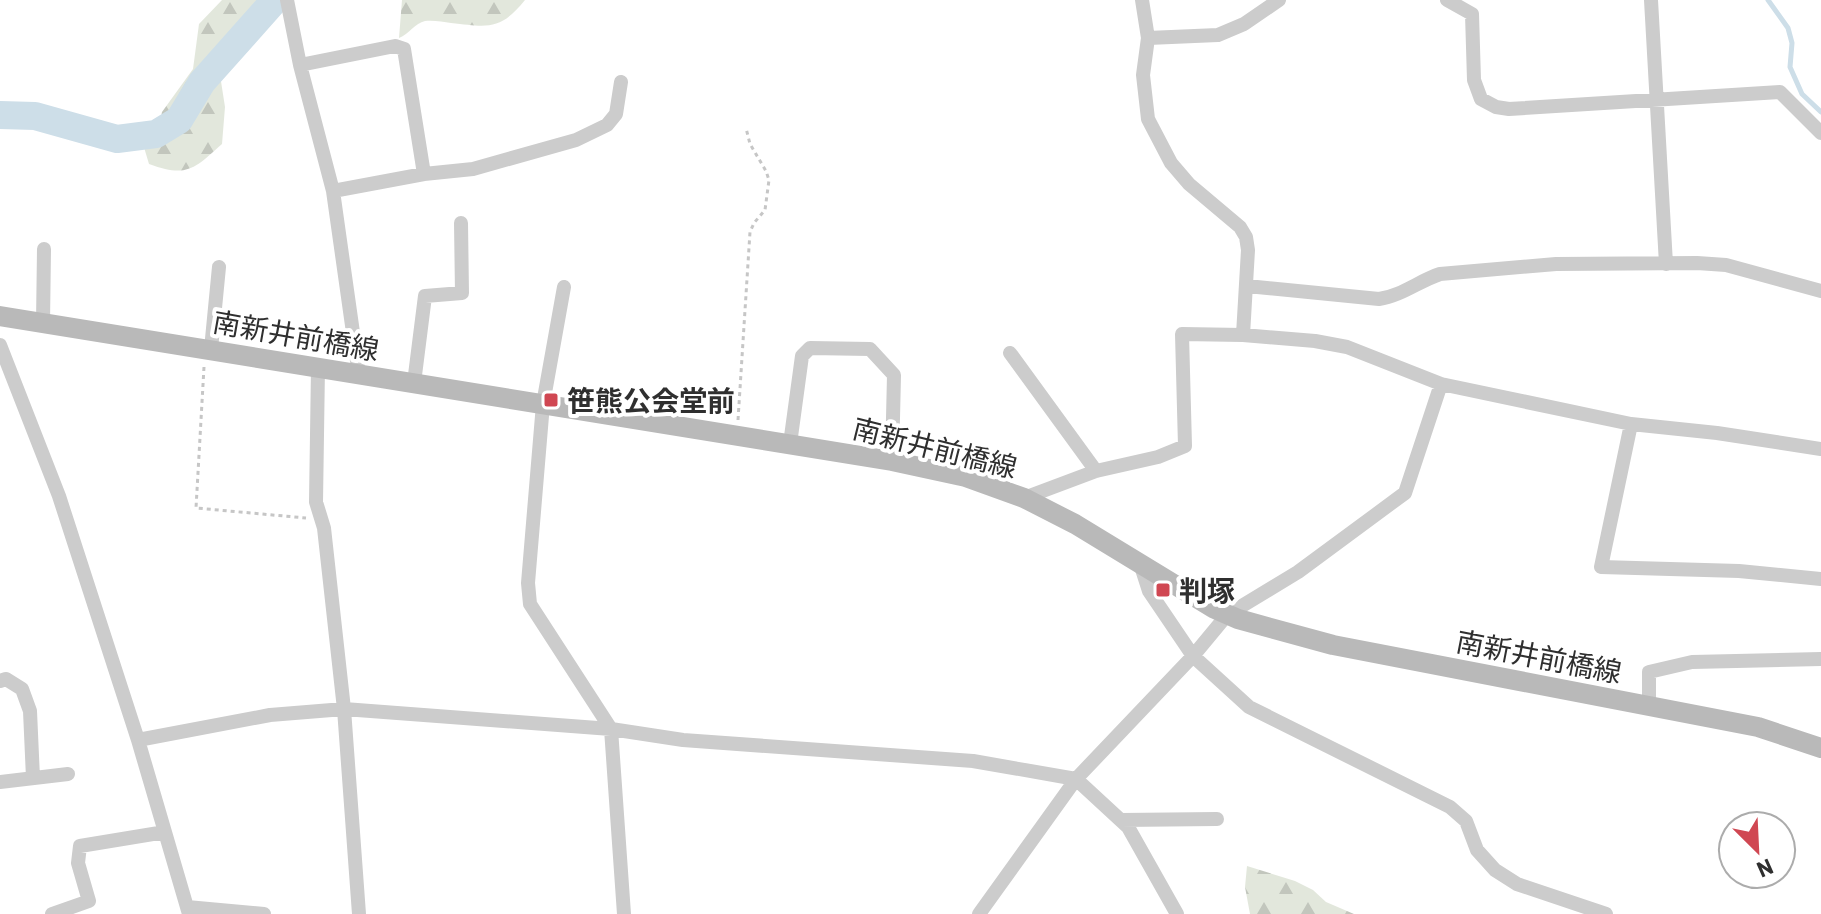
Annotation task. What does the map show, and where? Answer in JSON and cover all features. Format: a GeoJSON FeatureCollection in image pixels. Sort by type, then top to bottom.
{"type":"FeatureCollection","features":[{"type":"Feature","properties":{"kind":"main road","name":"南新井前橋線"},"geometry":{"type":"LineString","coordinates":[[0,316],[737,435],[966,477],[1024,498],[1075,524],[1227,615],[1333,645],[1758,727],[1821,748]]}},
{"type":"Feature","properties":{"kind":"street"},"geometry":{"type":"LineString","coordinates":[[287,0],[300,65],[333,191],[359,375]]}},
{"type":"Feature","properties":{"kind":"street"},"geometry":{"type":"LineString","coordinates":[[1142,0],[1148,38],[1143,85],[1148,119],[1171,163],[1189,184],[1233,220],[1246,237],[1247,286],[1243,335]]}},
{"type":"Feature","properties":{"kind":"street"},"geometry":{"type":"LineString","coordinates":[[1148,38],[1218,35],[1244,24],[1279,0]]}},
{"type":"Feature","properties":{"kind":"street"},"geometry":{"type":"LineString","coordinates":[[1447,0],[1472,14],[1474,80],[1481,99],[1496,107],[1509,109],[1780,92],[1821,133]]}},
{"type":"Feature","properties":{"kind":"street"},"geometry":{"type":"LineString","coordinates":[[1651,0],[1666,264]]}},
{"type":"Feature","properties":{"kind":"street"},"geometry":{"type":"LineString","coordinates":[[300,65],[395,46],[404,49],[424,174]]}},
{"type":"Feature","properties":{"kind":"street"},"geometry":{"type":"LineString","coordinates":[[333,191],[424,174],[473,169],[576,140],[607,125],[616,114],[621,82]]}},
{"type":"Feature","properties":{"kind":"street"},"geometry":{"type":"LineString","coordinates":[[414,383],[425,296],[462,293],[461,223]]}},
{"type":"Feature","properties":{"kind":"street"},"geometry":{"type":"LineString","coordinates":[[43,323],[44,249]]}},
{"type":"Feature","properties":{"kind":"street"},"geometry":{"type":"LineString","coordinates":[[1247,286],[1379,299],[1392,298],[1422,280],[1440,274],[1556,264],[1697,263],[1726,265],[1821,291]]}},
{"type":"Feature","properties":{"kind":"street"},"geometry":{"type":"LineString","coordinates":[[208,349],[219,267]]}},
{"type":"Feature","properties":{"kind":"street"},"geometry":{"type":"LineString","coordinates":[[564,287],[543,404],[528,583],[530,604],[611,729],[624,914]]}},
{"type":"Feature","properties":{"kind":"street"},"geometry":{"type":"LineString","coordinates":[[1024,498],[1096,471],[1158,457],[1185,446],[1182,334],[1315,341],[1347,347],[1441,384],[1631,424],[1821,449]]}},
{"type":"Feature","properties":{"kind":"street"},"geometry":{"type":"LineString","coordinates":[[0,345],[59,496],[138,740],[188,910],[264,914]]}},
{"type":"Feature","properties":{"kind":"street"},"geometry":{"type":"LineString","coordinates":[[790,444],[802,356],[810,348],[870,349],[894,375],[892,461]]}},
{"type":"Feature","properties":{"kind":"street"},"geometry":{"type":"LineString","coordinates":[[1010,353],[1096,471]]}},
{"type":"Feature","properties":{"kind":"street"},"geometry":{"type":"LineString","coordinates":[[318,367],[316,502],[322,520],[344,709],[359,914]]}},
{"type":"Feature","properties":{"kind":"street"},"geometry":{"type":"LineString","coordinates":[[979,914],[1076,779],[1193,656],[1227,615],[1298,572],[1405,493],[1441,384]]}},
{"type":"Feature","properties":{"kind":"street"},"geometry":{"type":"LineString","coordinates":[[1631,424],[1601,567],[1739,571],[1821,579]]}},
{"type":"Feature","properties":{"kind":"street"},"geometry":{"type":"LineString","coordinates":[[1140,563],[1149,591],[1193,656],[1249,707],[1450,807],[1466,821],[1477,850],[1495,870],[1517,884],[1606,914]]}},
{"type":"Feature","properties":{"kind":"street"},"geometry":{"type":"LineString","coordinates":[[1649,706],[1649,672],[1692,662],[1821,659]]}},
{"type":"Feature","properties":{"kind":"street"},"geometry":{"type":"LineString","coordinates":[[0,681],[6,679],[22,689],[30,711],[33,778]]}},
{"type":"Feature","properties":{"kind":"street"},"geometry":{"type":"LineString","coordinates":[[138,740],[270,715],[344,709],[611,729],[683,740],[973,761],[1076,779],[1128,827],[1177,914]]}},
{"type":"Feature","properties":{"kind":"street"},"geometry":{"type":"LineString","coordinates":[[0,782],[68,774]]}},
{"type":"Feature","properties":{"kind":"street"},"geometry":{"type":"LineString","coordinates":[[1121,820],[1217,819]]}},
{"type":"Feature","properties":{"kind":"street"},"geometry":{"type":"LineString","coordinates":[[52,914],[89,901],[78,863],[80,846],[165,832]]}},
{"type":"Feature","properties":{"kind":"path"},"geometry":{"type":"LineString","coordinates":[[737,435],[750,232],[765,210],[769,180],[750,144],[746,128]]}},
{"type":"Feature","properties":{"kind":"path"},"geometry":{"type":"LineString","coordinates":[[208,349],[196,508],[322,520]]}},
{"type":"Feature","properties":{"kind":"green space"},"geometry":{"type":"Polygon","coordinates":[[[222,0],[260,0],[206,66],[172,115],[160,121],[162,112],[193,69],[199,24],[222,0]]]}},
{"type":"Feature","properties":{"kind":"green space"},"geometry":{"type":"Polygon","coordinates":[[[402,0],[525,0],[508,17],[492,25],[425,21],[399,38],[402,0]]]}},
{"type":"Feature","properties":{"kind":"green space"},"geometry":{"type":"Polygon","coordinates":[[[220,75],[225,107],[222,144],[189,169],[172,170],[149,164],[143,144],[170,138],[192,116],[220,75]]]}},
{"type":"Feature","properties":{"kind":"green space"},"geometry":{"type":"Polygon","coordinates":[[[1247,866],[1295,881],[1313,890],[1326,902],[1354,914],[1250,914],[1245,887],[1247,866]]]}},
{"type":"Feature","properties":{"kind":"waterway"},"geometry":{"type":"LineString","coordinates":[[0,115],[35,116],[117,139],[156,134],[179,120],[202,82],[275,0]]}},
{"type":"Feature","properties":{"kind":"waterway"},"geometry":{"type":"LineString","coordinates":[[1768,0],[1788,28],[1792,43],[1790,67],[1802,94],[1821,112]]}},
{"type":"Feature","properties":{"kind":"place","name":"笹熊公会堂前"},"geometry":{"type":"Point","coordinates":[551,400]}},
{"type":"Feature","properties":{"kind":"place","name":"判塚"},"geometry":{"type":"Point","coordinates":[1163,590]}}]}
